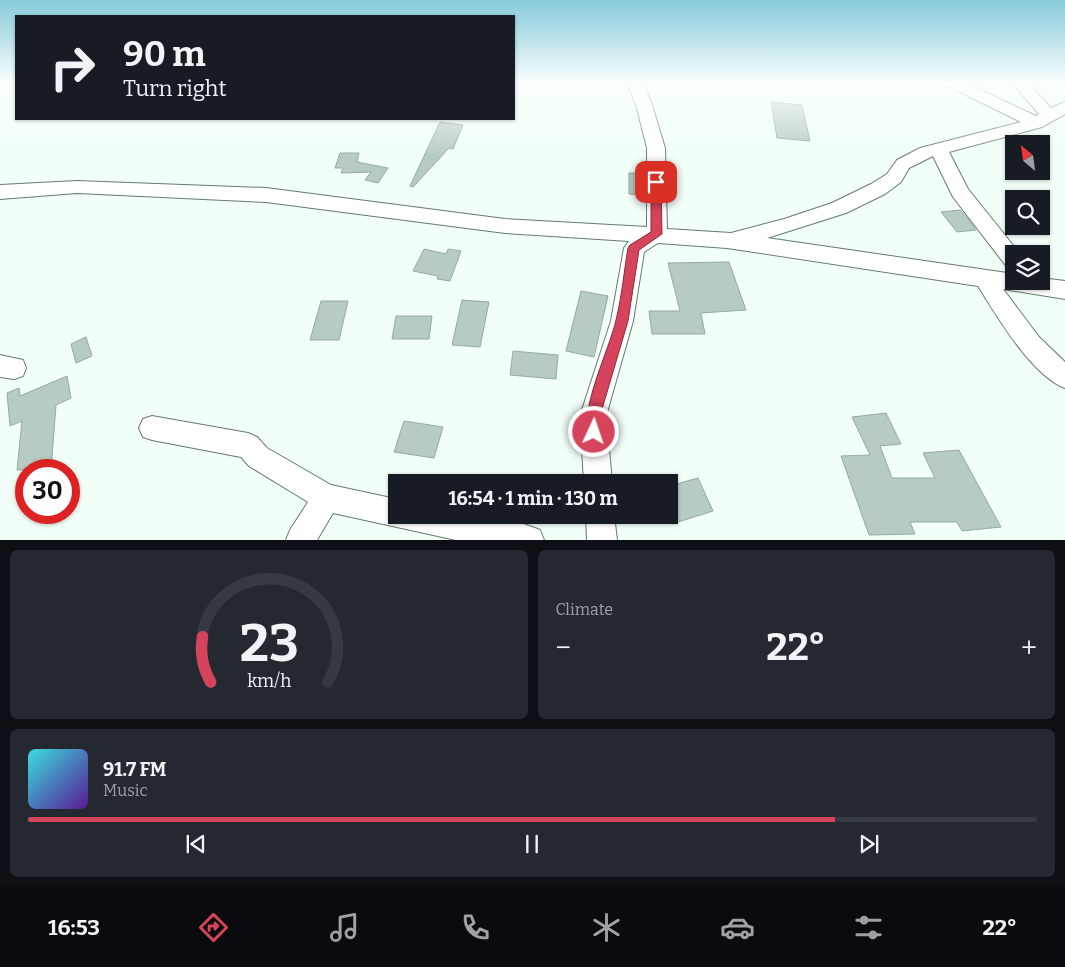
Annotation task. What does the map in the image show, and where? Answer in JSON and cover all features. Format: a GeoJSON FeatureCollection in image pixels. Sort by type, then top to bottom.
{"type":"FeatureCollection","features":[{"type":"Feature","properties":{"kind":"street"},"geometry":{"type":"LineString","coordinates":[[645,108],[656,148],[657,234]]}},
{"type":"Feature","properties":{"kind":"street"},"geometry":{"type":"LineString","coordinates":[[1016,108],[1042,119]]}},
{"type":"Feature","properties":{"kind":"street"},"geometry":{"type":"LineString","coordinates":[[1036,108],[1042,119]]}},
{"type":"Feature","properties":{"kind":"street"},"geometry":{"type":"LineString","coordinates":[[727,240],[757,235],[839,208],[878,189],[894,178],[904,164],[926,152],[978,140],[1042,119],[1063,108]]}},
{"type":"Feature","properties":{"kind":"street"},"geometry":{"type":"LineString","coordinates":[[938,149],[960,192],[1005,250]]}},
{"type":"Feature","properties":{"kind":"street"},"geometry":{"type":"LineString","coordinates":[[0,192],[77,187],[266,194],[505,226],[657,234],[727,240],[1005,281]]}},
{"type":"Feature","properties":{"kind":"street"},"geometry":{"type":"LineString","coordinates":[[597,474],[593,416],[622,321],[634,248],[657,234]]}},
{"type":"Feature","properties":{"kind":"street"},"geometry":{"type":"LineString","coordinates":[[985,279],[1007,315],[1065,378]]}},
{"type":"Feature","properties":{"kind":"street"},"geometry":{"type":"LineString","coordinates":[[1050,287],[1065,290]]}},
{"type":"Feature","properties":{"kind":"street"},"geometry":{"type":"LineString","coordinates":[[152,428],[248,446],[258,457],[327,498],[388,511]]}},
{"type":"Feature","properties":{"kind":"street"},"geometry":{"type":"LineString","coordinates":[[300,540],[327,498]]}},
{"type":"Feature","properties":{"kind":"street"},"geometry":{"type":"LineString","coordinates":[[451,524],[530,540]]}},
{"type":"Feature","properties":{"kind":"street"},"geometry":{"type":"LineString","coordinates":[[601,524],[602,540]]}},
{"type":"Feature","properties":{"kind":"building"},"geometry":{"type":"Polygon","coordinates":[[[772,108],[803,108],[810,141],[777,138],[772,108]]]}},
{"type":"Feature","properties":{"kind":"building"},"geometry":{"type":"Polygon","coordinates":[[[440,122],[463,125],[453,149],[449,148],[413,187],[410,186],[440,122]]]}},
{"type":"Feature","properties":{"kind":"building"},"geometry":{"type":"Polygon","coordinates":[[[340,153],[359,153],[357,162],[388,168],[378,183],[365,180],[371,172],[341,173],[343,168],[335,168],[340,153]]]}},
{"type":"Feature","properties":{"kind":"building"},"geometry":{"type":"Polygon","coordinates":[[[629,173],[645,173],[645,195],[629,194],[629,173]]]}},
{"type":"Feature","properties":{"kind":"building"},"geometry":{"type":"Polygon","coordinates":[[[960,210],[976,230],[957,232],[941,212],[960,210]]]}},
{"type":"Feature","properties":{"kind":"building"},"geometry":{"type":"Polygon","coordinates":[[[424,249],[446,254],[448,249],[461,251],[450,281],[437,279],[438,276],[413,271],[424,249]]]}},
{"type":"Feature","properties":{"kind":"building"},"geometry":{"type":"Polygon","coordinates":[[[729,262],[746,310],[701,313],[705,334],[652,334],[649,311],[680,311],[668,263],[729,262]]]}},
{"type":"Feature","properties":{"kind":"building"},"geometry":{"type":"Polygon","coordinates":[[[581,291],[608,296],[594,357],[566,351],[581,291]]]}},
{"type":"Feature","properties":{"kind":"building"},"geometry":{"type":"Polygon","coordinates":[[[462,300],[489,302],[480,347],[452,345],[462,300]]]}},
{"type":"Feature","properties":{"kind":"building"},"geometry":{"type":"Polygon","coordinates":[[[321,301],[348,301],[339,340],[310,340],[321,301]]]}},
{"type":"Feature","properties":{"kind":"building"},"geometry":{"type":"Polygon","coordinates":[[[396,316],[432,316],[429,339],[392,339],[396,316]]]}},
{"type":"Feature","properties":{"kind":"building"},"geometry":{"type":"Polygon","coordinates":[[[86,337],[92,356],[76,363],[71,344],[86,337]]]}},
{"type":"Feature","properties":{"kind":"building"},"geometry":{"type":"Polygon","coordinates":[[[513,351],[558,355],[556,379],[510,375],[513,351]]]}},
{"type":"Feature","properties":{"kind":"building"},"geometry":{"type":"Polygon","coordinates":[[[67,376],[71,398],[56,405],[52,459],[18,459],[22,421],[10,426],[7,393],[19,388],[20,396],[67,376]]]}},
{"type":"Feature","properties":{"kind":"building"},"geometry":{"type":"Polygon","coordinates":[[[886,413],[901,444],[880,446],[892,478],[935,478],[923,453],[959,450],[1001,527],[962,531],[957,522],[910,522],[915,534],[869,535],[841,456],[870,455],[852,417],[886,413]]]}},
{"type":"Feature","properties":{"kind":"building"},"geometry":{"type":"Polygon","coordinates":[[[404,421],[443,427],[434,458],[394,452],[404,421]]]}},
{"type":"Feature","properties":{"kind":"building"},"geometry":{"type":"Polygon","coordinates":[[[698,478],[713,511],[678,522],[678,484],[698,478]]]}},
{"type":"Feature","properties":{"kind":"route"},"geometry":{"type":"LineString","coordinates":[[594,432],[593,416],[622,321],[634,248],[657,234],[656,182]]}}]}
